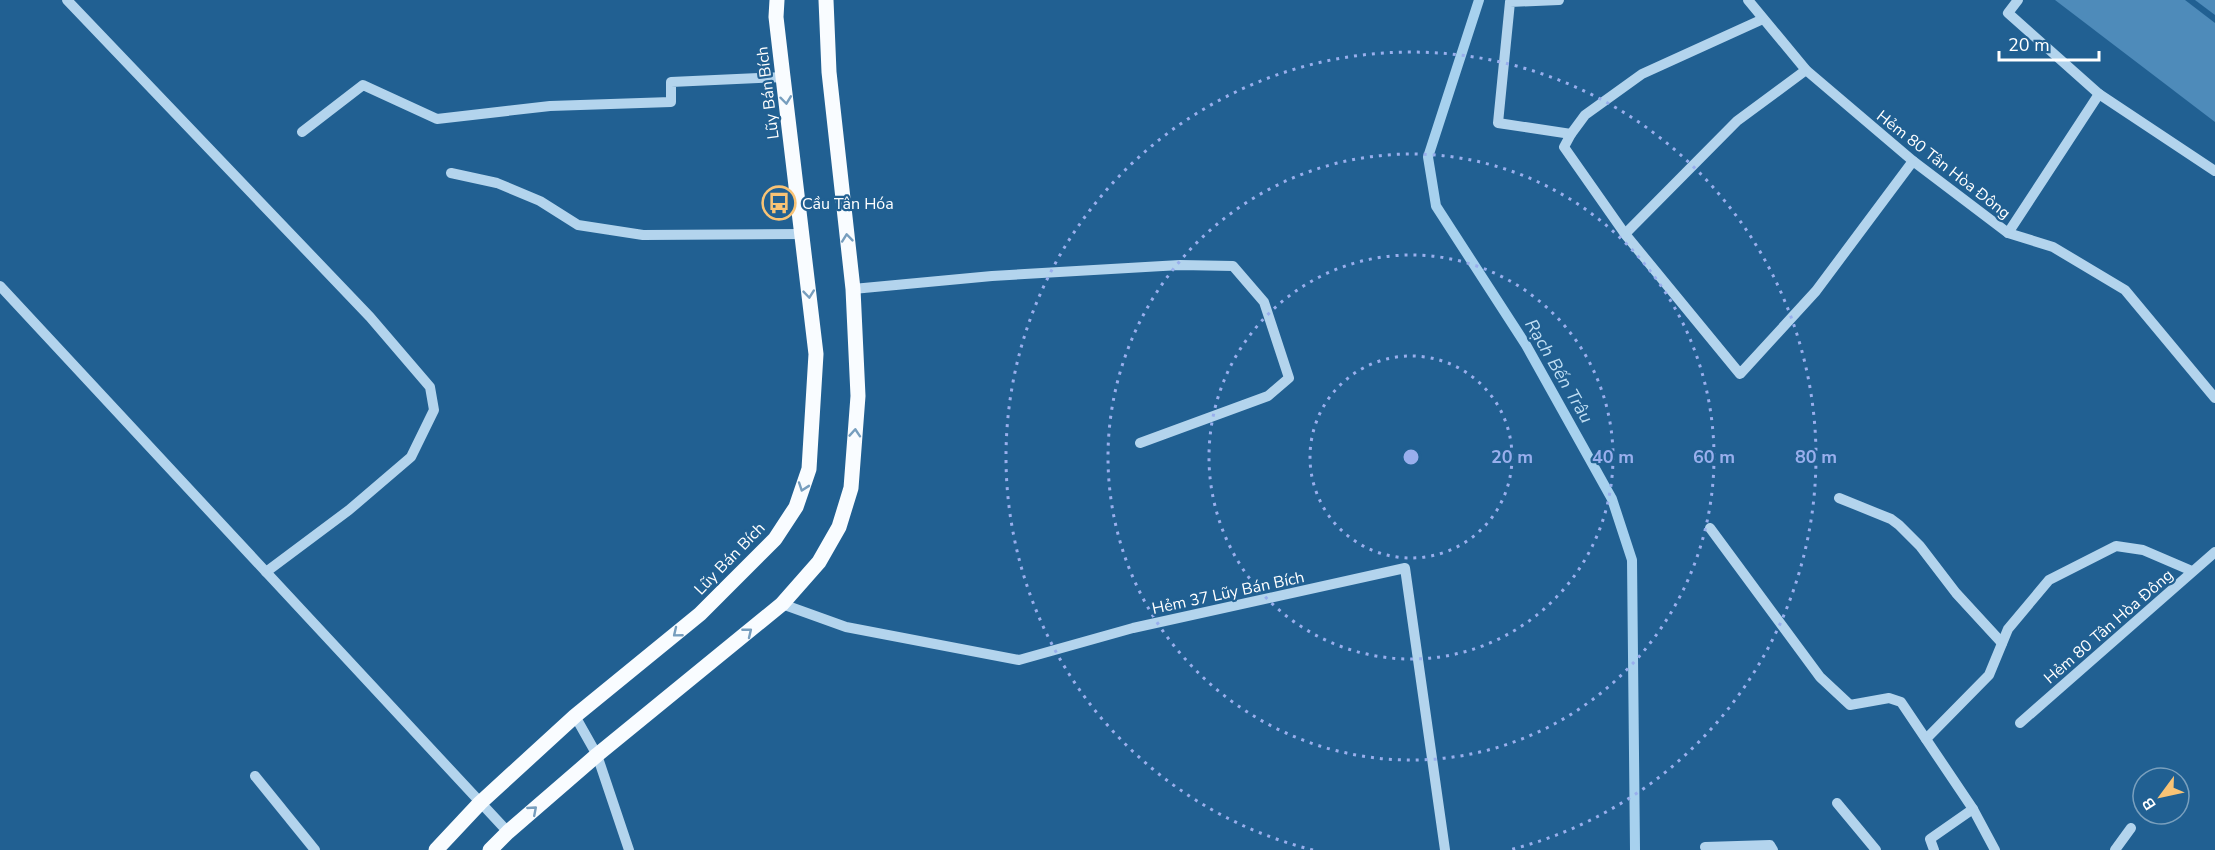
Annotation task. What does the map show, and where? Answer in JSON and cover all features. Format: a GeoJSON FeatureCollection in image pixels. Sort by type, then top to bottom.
{"type":"FeatureCollection","features":[{"type":"Feature","properties":{"kind":"main road","name":"Lũy Bán Bích"},"geometry":{"type":"LineString","coordinates":[[436,850],[480,803],[575,716],[700,614],[775,540],[796,507],[809,469],[816,354],[776,17],[777,0]]}},
{"type":"Feature","properties":{"kind":"main road"},"geometry":{"type":"LineString","coordinates":[[490,850],[597,755],[782,604],[819,562],[839,527],[851,488],[858,396],[853,289],[829,72],[826,0]]}},
{"type":"Feature","properties":{"kind":"street"},"geometry":{"type":"LineString","coordinates":[[67,0],[370,317],[430,387],[434,410],[411,457],[348,510],[266,572]]}},
{"type":"Feature","properties":{"kind":"street"},"geometry":{"type":"LineString","coordinates":[[1559,0],[1510,2],[1498,123],[1571,134]]}},
{"type":"Feature","properties":{"kind":"street","name":"Hẻm 80 Tân Hòa Đông"},"geometry":{"type":"LineString","coordinates":[[1748,0],[1806,70],[1913,161],[2008,233],[2053,247],[2125,290],[2215,398]]}},
{"type":"Feature","properties":{"kind":"street"},"geometry":{"type":"LineString","coordinates":[[2018,0],[2008,13],[2099,94],[2215,171]]}},
{"type":"Feature","properties":{"kind":"street"},"geometry":{"type":"LineString","coordinates":[[1763,19],[1642,74],[1585,115],[1564,147],[1625,234],[1740,374],[1816,291],[1913,161]]}},
{"type":"Feature","properties":{"kind":"street"},"geometry":{"type":"LineString","coordinates":[[1625,234],[1737,121],[1806,70]]}},
{"type":"Feature","properties":{"kind":"street"},"geometry":{"type":"LineString","coordinates":[[302,132],[363,85],[436,119],[550,106],[671,102],[671,82],[783,77]]}},
{"type":"Feature","properties":{"kind":"street"},"geometry":{"type":"LineString","coordinates":[[2008,233],[2099,94]]}},
{"type":"Feature","properties":{"kind":"street"},"geometry":{"type":"LineString","coordinates":[[451,173],[508,188],[540,201],[578,225],[643,235],[802,234]]}},
{"type":"Feature","properties":{"kind":"street"},"geometry":{"type":"LineString","coordinates":[[853,289],[992,276],[1180,265],[1233,266],[1264,302],[1289,378],[1268,396],[1140,443]]}},
{"type":"Feature","properties":{"kind":"street"},"geometry":{"type":"LineString","coordinates":[[0,286],[508,832]]}},
{"type":"Feature","properties":{"kind":"street"},"geometry":{"type":"LineString","coordinates":[[1839,498],[1891,519],[1899,525],[1920,546],[1956,592],[2002,643]]}},
{"type":"Feature","properties":{"kind":"street"},"geometry":{"type":"LineString","coordinates":[[1710,528],[1820,677],[1850,705],[1889,698],[1901,702],[1973,809],[1995,850]]}},
{"type":"Feature","properties":{"kind":"street"},"geometry":{"type":"LineString","coordinates":[[1926,739],[1989,675],[2008,629],[2049,580],[2116,546],[2143,550],[2192,571]]}},
{"type":"Feature","properties":{"kind":"street","name":"Hẻm 80 Tân Hòa Đông"},"geometry":{"type":"LineString","coordinates":[[2020,723],[2215,552]]}},
{"type":"Feature","properties":{"kind":"street","name":"Hẻm 37 Lũy Bán Bích"},"geometry":{"type":"LineString","coordinates":[[782,604],[846,627],[1019,660],[1133,628],[1405,568],[1445,850]]}},
{"type":"Feature","properties":{"kind":"street"},"geometry":{"type":"LineString","coordinates":[[575,716],[597,755],[629,850]]}},
{"type":"Feature","properties":{"kind":"street"},"geometry":{"type":"LineString","coordinates":[[255,776],[315,850]]}},
{"type":"Feature","properties":{"kind":"street"},"geometry":{"type":"LineString","coordinates":[[1837,803],[1876,850]]}},
{"type":"Feature","properties":{"kind":"street"},"geometry":{"type":"LineString","coordinates":[[1934,850],[1930,839],[1973,809]]}},
{"type":"Feature","properties":{"kind":"street"},"geometry":{"type":"LineString","coordinates":[[2115,850],[2131,828]]}},
{"type":"Feature","properties":{"kind":"street"},"geometry":{"type":"LineString","coordinates":[[1705,847],[1770,845],[1773,850]]}},
{"type":"Feature","properties":{"kind":"building"},"geometry":{"type":"Polygon","coordinates":[[[2055,0],[2185,0],[2215,23],[2215,122],[2055,0]]]}},
{"type":"Feature","properties":{"kind":"building"},"geometry":{"type":"Polygon","coordinates":[[[2195,0],[2215,0],[2215,15],[2195,0]]]}},
{"type":"Feature","properties":{"kind":"waterway","name":"Rạch Bến Trâu"},"geometry":{"type":"LineString","coordinates":[[1479,0],[1428,157],[1436,206],[1526,345],[1612,499],[1632,560],[1635,850]]}},
{"type":"Feature","properties":{"kind":"place","name":"Cầu Tân Hóa"},"geometry":{"type":"Point","coordinates":[779,203]}}]}
